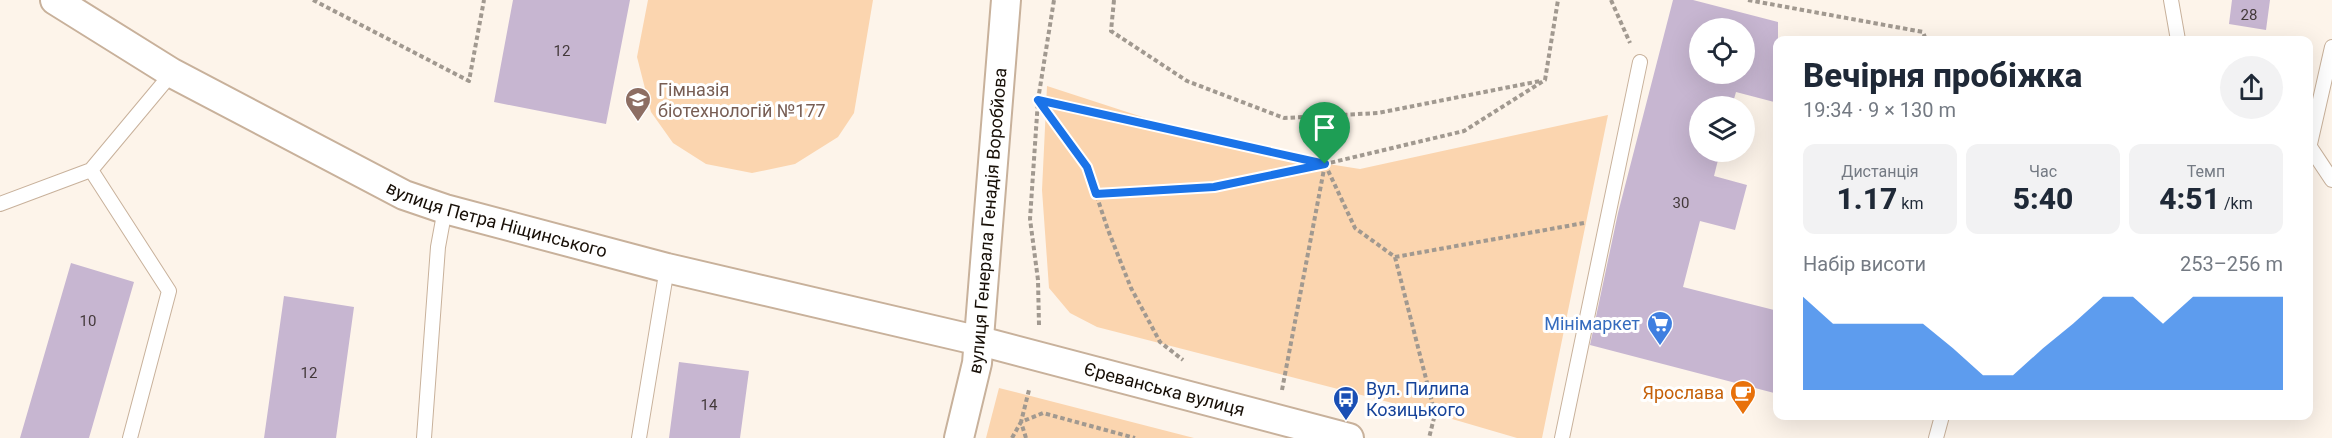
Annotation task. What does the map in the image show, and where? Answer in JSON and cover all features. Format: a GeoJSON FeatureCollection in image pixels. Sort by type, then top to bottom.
{"type":"FeatureCollection","features":[{"type":"Feature","properties":{"kind":"street","name":"вулиця Петра Ніщинського"},"geometry":{"type":"LineString","coordinates":[[55,0],[172,73],[404,195],[445,209],[667,268],[980,340]]}},
{"type":"Feature","properties":{"kind":"street","name":"вулиця Генерала Генадія Воробйова"},"geometry":{"type":"LineString","coordinates":[[959,438],[976,374],[980,340],[1006,0]]}},
{"type":"Feature","properties":{"kind":"street","name":"Єреванська вулиця"},"geometry":{"type":"LineString","coordinates":[[980,340],[1349,438]]}},
{"type":"Feature","properties":{"kind":"lane"},"geometry":{"type":"LineString","coordinates":[[2171,0],[2177,36]]}},
{"type":"Feature","properties":{"kind":"lane"},"geometry":{"type":"LineString","coordinates":[[2313,127],[2332,47]]}},
{"type":"Feature","properties":{"kind":"lane"},"geometry":{"type":"LineString","coordinates":[[1562,438],[1640,62]]}},
{"type":"Feature","properties":{"kind":"lane"},"geometry":{"type":"LineString","coordinates":[[0,204],[91,170],[172,73]]}},
{"type":"Feature","properties":{"kind":"lane"},"geometry":{"type":"LineString","coordinates":[[2313,150],[2332,180]]}},
{"type":"Feature","properties":{"kind":"lane"},"geometry":{"type":"LineString","coordinates":[[91,170],[169,291],[130,438]]}},
{"type":"Feature","properties":{"kind":"lane"},"geometry":{"type":"LineString","coordinates":[[424,438],[438,247],[445,209]]}},
{"type":"Feature","properties":{"kind":"lane"},"geometry":{"type":"LineString","coordinates":[[639,438],[667,268]]}},
{"type":"Feature","properties":{"kind":"lane"},"geometry":{"type":"LineString","coordinates":[[1936,438],[1941,420]]}},
{"type":"Feature","properties":{"kind":"path"},"geometry":{"type":"LineString","coordinates":[[313,0],[469,81],[484,0]]}},
{"type":"Feature","properties":{"kind":"path"},"geometry":{"type":"LineString","coordinates":[[1039,329],[1038,280],[1030,219],[1038,100],[1054,0]]}},
{"type":"Feature","properties":{"kind":"path"},"geometry":{"type":"LineString","coordinates":[[1114,0],[1111,31],[1187,81],[1284,118],[1378,113],[1545,80]]}},
{"type":"Feature","properties":{"kind":"path"},"geometry":{"type":"LineString","coordinates":[[1096,194],[1214,187],[1325,164],[1464,131],[1545,80],[1558,0]]}},
{"type":"Feature","properties":{"kind":"path"},"geometry":{"type":"LineString","coordinates":[[1611,0],[1640,62]]}},
{"type":"Feature","properties":{"kind":"path"},"geometry":{"type":"LineString","coordinates":[[1748,0],[1923,32],[1924,36]]}},
{"type":"Feature","properties":{"kind":"path"},"geometry":{"type":"LineString","coordinates":[[1038,100],[1325,164]]}},
{"type":"Feature","properties":{"kind":"path"},"geometry":{"type":"LineString","coordinates":[[1038,100],[1087,167],[1131,288],[1160,342],[1185,362]]}},
{"type":"Feature","properties":{"kind":"path"},"geometry":{"type":"LineString","coordinates":[[1325,164],[1355,228],[1395,257],[1435,414],[1429,438]]}},
{"type":"Feature","properties":{"kind":"path"},"geometry":{"type":"LineString","coordinates":[[1282,390],[1325,164]]}},
{"type":"Feature","properties":{"kind":"path"},"geometry":{"type":"LineString","coordinates":[[1395,257],[1608,218]]}},
{"type":"Feature","properties":{"kind":"path"},"geometry":{"type":"LineString","coordinates":[[1012,438],[1021,422],[1029,390]]}},
{"type":"Feature","properties":{"kind":"path"},"geometry":{"type":"LineString","coordinates":[[1021,422],[1043,413],[1135,438]]}},
{"type":"Feature","properties":{"kind":"path"},"geometry":{"type":"LineString","coordinates":[[1021,422],[1026,438]]}},
{"type":"Feature","properties":{"kind":"shaded area"},"geometry":{"type":"Polygon","coordinates":[[[648,0],[873,0],[854,113],[838,137],[795,164],[752,173],[706,164],[673,143],[651,112],[637,57],[648,0]]]}},
{"type":"Feature","properties":{"kind":"shaded area"},"geometry":{"type":"Polygon","coordinates":[[[1047,86],[1247,151],[1360,169],[1608,115],[1542,438],[1517,438],[1435,414],[1097,327],[1070,313],[1049,288],[1042,190],[1047,86]]]}},
{"type":"Feature","properties":{"kind":"shaded area"},"geometry":{"type":"Polygon","coordinates":[[[999,388],[1194,438],[986,438],[999,388]]]}},
{"type":"Feature","properties":{"kind":"building"},"geometry":{"type":"Polygon","coordinates":[[[513,0],[630,0],[606,124],[494,102],[513,0]]]}},
{"type":"Feature","properties":{"kind":"building"},"geometry":{"type":"Polygon","coordinates":[[[1673,0],[1693,0],[1778,22],[1778,36],[1773,36],[1773,102],[1736,92],[1735,96],[1689,96],[1689,162],[1718,162],[1714,176],[1747,185],[1735,230],[1700,221],[1683,287],[1773,310],[1773,393],[1590,345],[1618,213],[1673,0]]]}},
{"type":"Feature","properties":{"kind":"building"},"geometry":{"type":"Polygon","coordinates":[[[2232,0],[2270,0],[2266,30],[2229,24],[2232,0]]]}},
{"type":"Feature","properties":{"kind":"building"},"geometry":{"type":"Polygon","coordinates":[[[71,263],[134,282],[89,438],[20,438],[71,263]]]}},
{"type":"Feature","properties":{"kind":"building"},"geometry":{"type":"Polygon","coordinates":[[[284,296],[354,307],[336,438],[264,438],[284,296]]]}},
{"type":"Feature","properties":{"kind":"building"},"geometry":{"type":"Polygon","coordinates":[[[679,362],[749,371],[740,438],[669,438],[679,362]]]}},
{"type":"Feature","properties":{"kind":"place","name":"Гімназія біотехнологій №177"},"geometry":{"type":"Point","coordinates":[638,123]}},
{"type":"Feature","properties":{"kind":"place","name":"Мінімаркет"},"geometry":{"type":"Point","coordinates":[1660,347]}},
{"type":"Feature","properties":{"kind":"place","name":"Ярослава"},"geometry":{"type":"Point","coordinates":[1743,416]}},
{"type":"Feature","properties":{"kind":"place","name":"Вул. Пилипа Козицького"},"geometry":{"type":"Point","coordinates":[1346,422]}},
{"type":"Feature","properties":{"kind":"route"},"geometry":{"type":"LineString","coordinates":[[1038,100],[1254,148],[1325,164],[1214,187],[1096,194],[1087,167],[1038,100]]}}]}
